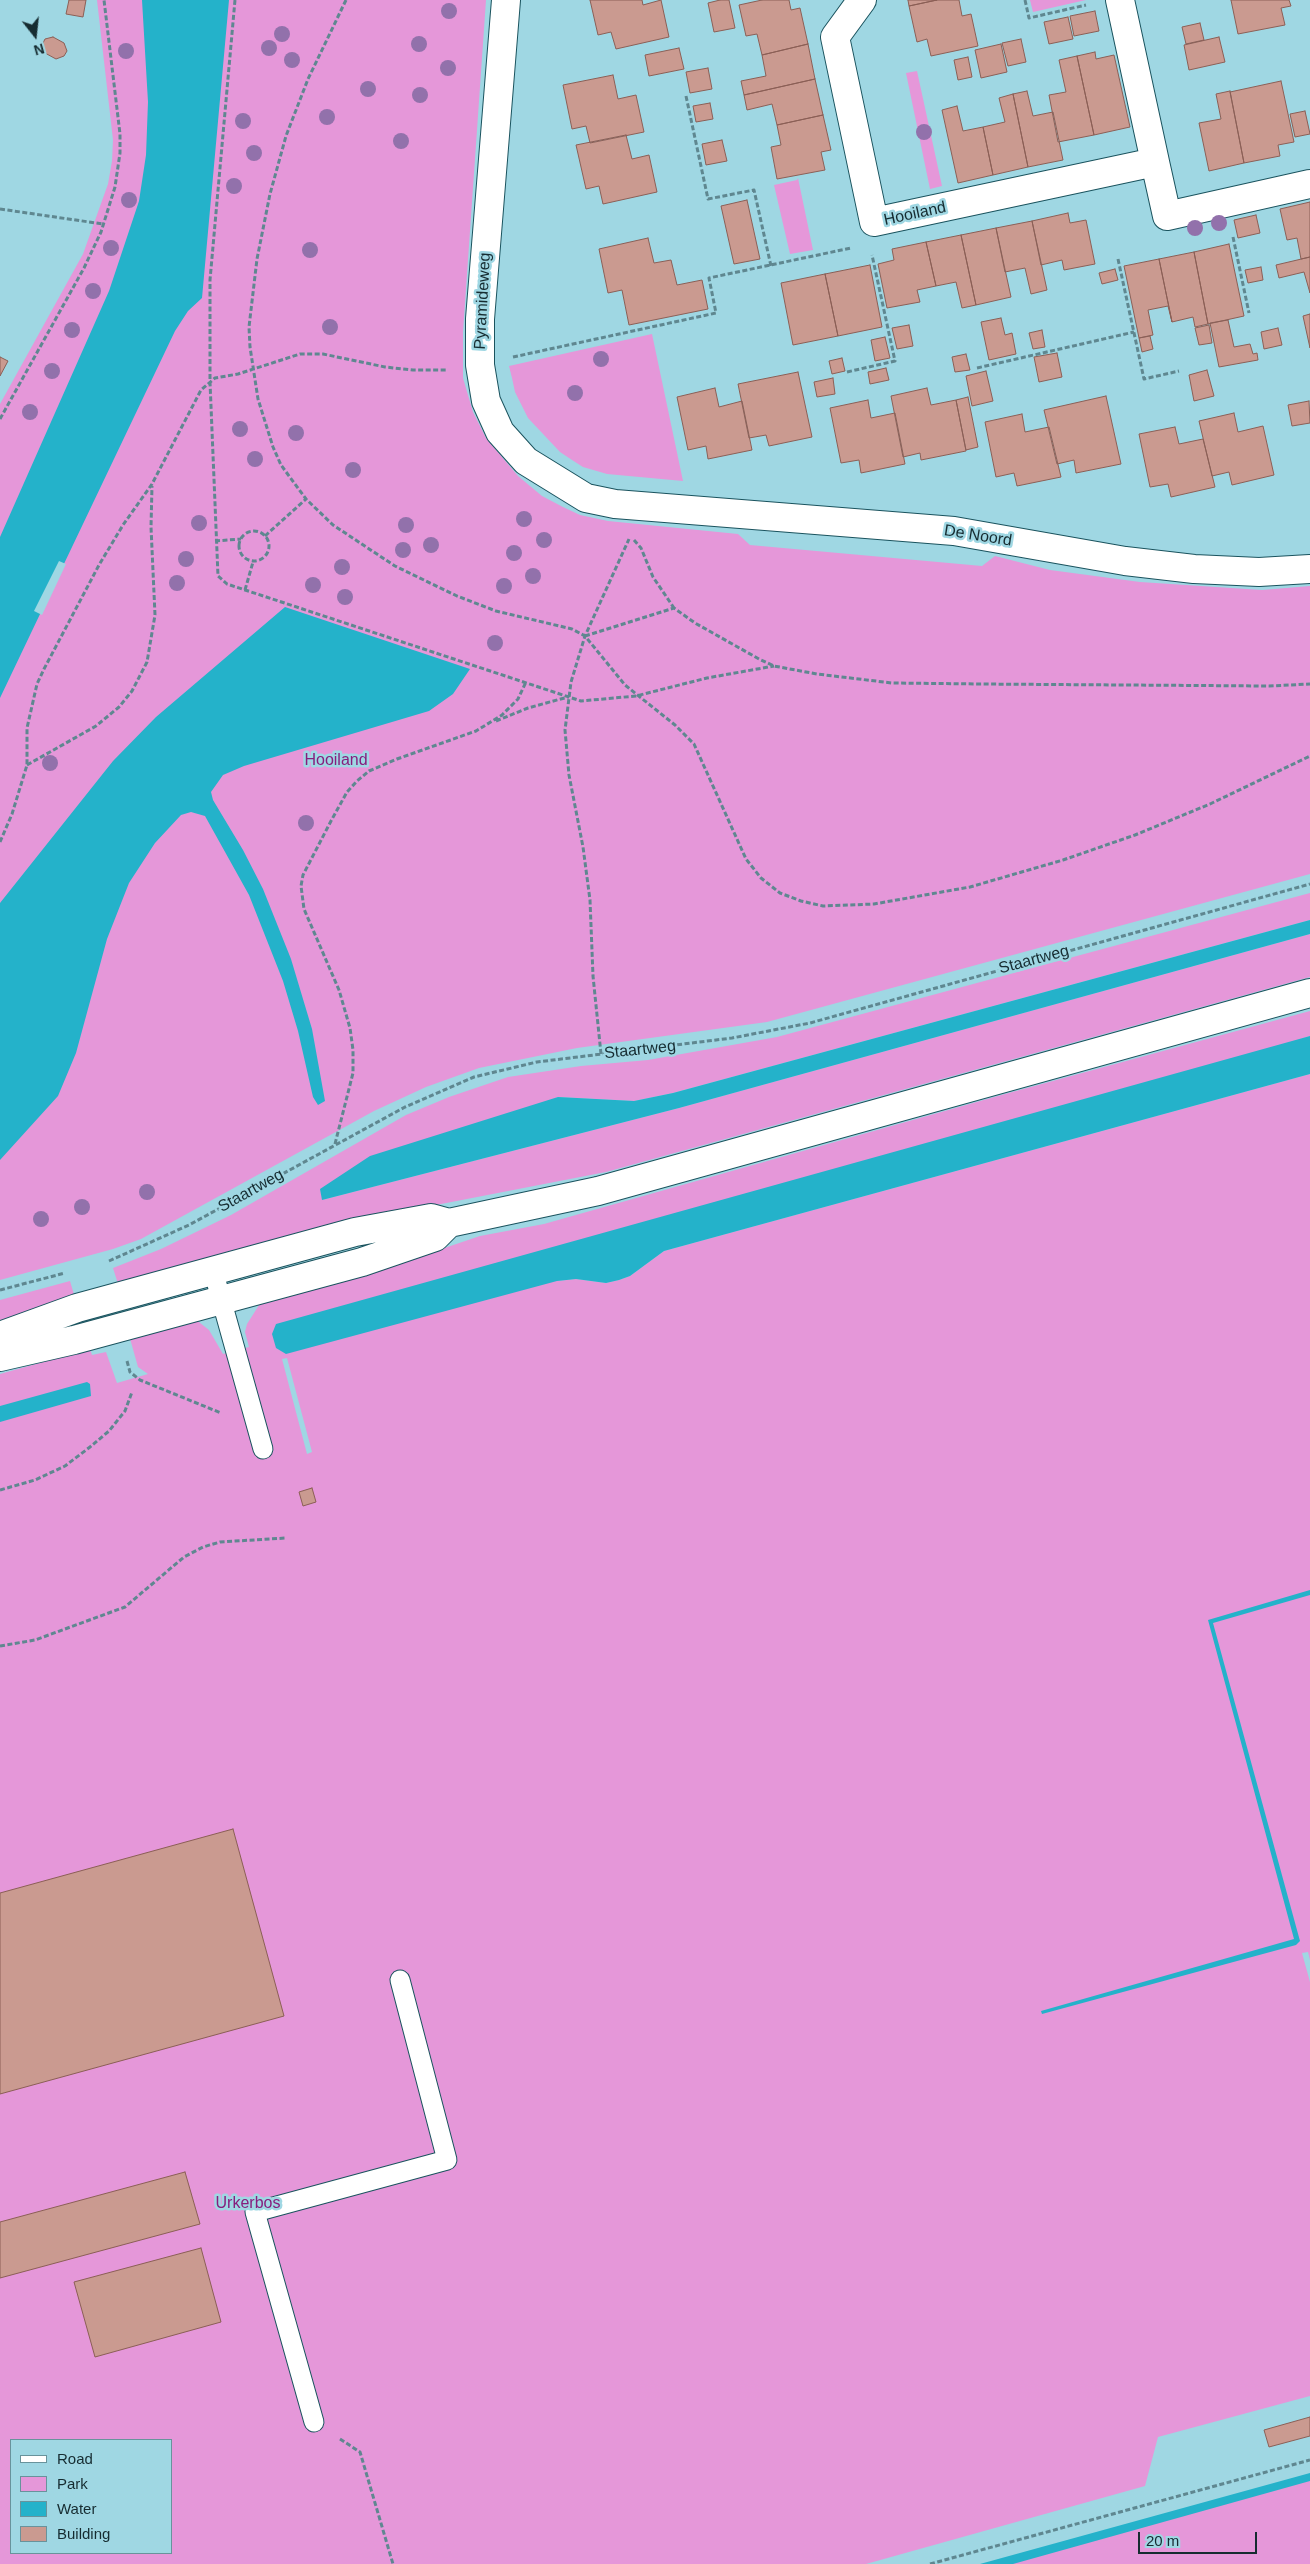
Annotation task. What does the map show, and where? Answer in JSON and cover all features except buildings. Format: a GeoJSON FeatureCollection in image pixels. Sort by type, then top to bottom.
{"type":"FeatureCollection","features":[{"type":"Feature","properties":{"kind":"street","name":"Pyramideweg"},"geometry":{"type":"LineString","coordinates":[[506,0],[480,319],[480,365],[486,401],[500,432],[526,461],[586,498],[644,507]]}},
{"type":"Feature","properties":{"kind":"street","name":"Hooiland"},"geometry":{"type":"LineString","coordinates":[[862,0],[836,38],[874,222],[1155,162]]}},
{"type":"Feature","properties":{"kind":"street"},"geometry":{"type":"LineString","coordinates":[[1120,0],[1168,216],[1310,184]]}},
{"type":"Feature","properties":{"kind":"street","name":"De Noord"},"geometry":{"type":"LineString","coordinates":[[644,507],[954,531],[1107,558],[1194,569],[1259,572],[1310,569]]}},
{"type":"Feature","properties":{"kind":"street"},"geometry":{"type":"LineString","coordinates":[[0,1336],[77,1308],[354,1232],[430,1218],[449,1223],[565,1199],[656,1176],[838,1123],[1310,993]]}},
{"type":"Feature","properties":{"kind":"street"},"geometry":{"type":"LineString","coordinates":[[0,1357],[74,1340],[371,1259],[435,1236],[449,1223]]}},
{"type":"Feature","properties":{"kind":"lane"},"geometry":{"type":"LineString","coordinates":[[213,1270],[263,1449]]}},
{"type":"Feature","properties":{"kind":"lane"},"geometry":{"type":"LineString","coordinates":[[314,2422],[255,2212],[448,2160],[400,1980]]}},
{"type":"Feature","properties":{"kind":"path"},"geometry":{"type":"LineString","coordinates":[[0,419],[84,268],[103,224],[115,186],[120,153],[118,116],[104,0]]}},
{"type":"Feature","properties":{"kind":"path"},"geometry":{"type":"LineString","coordinates":[[235,0],[210,280],[210,382],[215,541],[218,576],[227,584],[580,701],[636,696],[707,678],[774,666]]}},
{"type":"Feature","properties":{"kind":"path"},"geometry":{"type":"LineString","coordinates":[[346,0],[297,107],[270,194],[251,302],[249,327],[252,369],[258,399],[272,447],[281,465],[306,500],[333,525],[361,546],[422,581],[496,611],[572,629],[585,636],[602,660],[636,696],[675,725],[694,744],[746,859],[761,878],[780,893],[801,901],[823,906],[874,904],[970,887],[1064,860],[1135,835],[1201,807],[1310,756]]}},
{"type":"Feature","properties":{"kind":"path"},"geometry":{"type":"LineString","coordinates":[[1025,0],[1029,18],[1090,4]]}},
{"type":"Feature","properties":{"kind":"path"},"geometry":{"type":"LineString","coordinates":[[686,96],[708,199],[754,190],[771,266]]}},
{"type":"Feature","properties":{"kind":"path"},"geometry":{"type":"LineString","coordinates":[[0,209],[103,224]]}},
{"type":"Feature","properties":{"kind":"path"},"geometry":{"type":"LineString","coordinates":[[1232,234],[1249,313]]}},
{"type":"Feature","properties":{"kind":"path"},"geometry":{"type":"LineString","coordinates":[[503,359],[716,313],[709,278],[852,248]]}},
{"type":"Feature","properties":{"kind":"path"},"geometry":{"type":"LineString","coordinates":[[848,372],[895,361],[872,254]]}},
{"type":"Feature","properties":{"kind":"path"},"geometry":{"type":"LineString","coordinates":[[1118,259],[1144,379],[1179,372]]}},
{"type":"Feature","properties":{"kind":"path"},"geometry":{"type":"LineString","coordinates":[[977,368],[1134,332]]}},
{"type":"Feature","properties":{"kind":"path"},"geometry":{"type":"LineString","coordinates":[[0,842],[12,814],[27,765],[27,728],[40,677],[98,565],[152,484],[196,396],[215,378],[252,369],[281,358],[312,354],[413,370],[454,369]]}},
{"type":"Feature","properties":{"kind":"path"},"geometry":{"type":"LineString","coordinates":[[27,765],[96,726],[119,707],[132,691],[147,662],[155,615],[151,527],[152,484]]}},
{"type":"Feature","properties":{"kind":"path"},"geometry":{"type":"LineString","coordinates":[[265,536],[306,500]]}},
{"type":"Feature","properties":{"kind":"path"},"geometry":{"type":"LineString","coordinates":[[601,1054],[593,976],[590,900],[566,752],[565,730],[568,697],[585,636],[644,507]]}},
{"type":"Feature","properties":{"kind":"path"},"geometry":{"type":"LineString","coordinates":[[215,541],[241,539],[252,531],[265,536],[270,544],[268,553],[262,560],[253,562],[241,554],[239,544],[241,539]]}},
{"type":"Feature","properties":{"kind":"path"},"geometry":{"type":"LineString","coordinates":[[631,537],[640,548],[653,577],[674,608],[723,640],[774,666],[817,674],[892,683],[1269,686],[1310,684]]}},
{"type":"Feature","properties":{"kind":"path"},"geometry":{"type":"LineString","coordinates":[[245,590],[253,562]]}},
{"type":"Feature","properties":{"kind":"path"},"geometry":{"type":"LineString","coordinates":[[585,636],[674,608]]}},
{"type":"Feature","properties":{"kind":"path"},"geometry":{"type":"LineString","coordinates":[[489,724],[502,715],[518,699],[526,682]]}},
{"type":"Feature","properties":{"kind":"path"},"geometry":{"type":"LineString","coordinates":[[335,1145],[353,1073],[353,1050],[350,1028],[339,990],[304,909],[301,892],[303,875],[347,792],[370,771],[476,731],[528,708],[568,697]]}},
{"type":"Feature","properties":{"kind":"path","name":"Staartweg"},"geometry":{"type":"LineString","coordinates":[[107,1261],[189,1225],[405,1107],[474,1077],[537,1062],[732,1038],[810,1023],[1310,884]]}},
{"type":"Feature","properties":{"kind":"path"},"geometry":{"type":"LineString","coordinates":[[0,1290],[71,1271]]}},
{"type":"Feature","properties":{"kind":"path"},"geometry":{"type":"LineString","coordinates":[[126,1358],[130,1372],[140,1380],[229,1417]]}},
{"type":"Feature","properties":{"kind":"path"},"geometry":{"type":"LineString","coordinates":[[0,1490],[35,1480],[65,1466],[109,1431],[125,1411],[132,1392]]}},
{"type":"Feature","properties":{"kind":"path"},"geometry":{"type":"LineString","coordinates":[[0,1646],[35,1640],[125,1607],[184,1557],[203,1547],[220,1542],[286,1538]]}},
{"type":"Feature","properties":{"kind":"path"},"geometry":{"type":"LineString","coordinates":[[314,2422],[360,2452],[393,2564]]}},
{"type":"Feature","properties":{"kind":"path"},"geometry":{"type":"LineString","coordinates":[[930,2564],[1310,2460]]}},
{"type":"Feature","properties":{"kind":"green space","name":"Hooiland"},"geometry":{"type":"Polygon","coordinates":[[[97,0],[486,0],[463,332],[463,378],[473,412],[486,438],[518,476],[542,496],[563,507],[580,515],[608,521],[738,534],[750,545],[982,566],[995,556],[1050,570],[1140,582],[1262,590],[1310,586],[1310,874],[767,1022],[577,1048],[479,1068],[426,1087],[374,1111],[141,1239],[113,1249],[0,1280],[0,404],[83,254],[108,184],[113,140],[97,0]]]}},
{"type":"Feature","properties":{"kind":"green space"},"geometry":{"type":"Polygon","coordinates":[[[1030,0],[1086,0],[1033,12],[1030,0]]]}},
{"type":"Feature","properties":{"kind":"green space"},"geometry":{"type":"Polygon","coordinates":[[[917,71],[942,186],[930,189],[906,73],[917,71]]]}},
{"type":"Feature","properties":{"kind":"green space"},"geometry":{"type":"Polygon","coordinates":[[[798,178],[813,250],[790,254],[774,185],[797,180],[798,178]]]}},
{"type":"Feature","properties":{"kind":"green space"},"geometry":{"type":"Polygon","coordinates":[[[652,334],[683,481],[607,474],[583,467],[572,460],[560,452],[528,418],[515,392],[509,366],[652,334]]]}},
{"type":"Feature","properties":{"kind":"green space"},"geometry":{"type":"Polygon","coordinates":[[[1310,893],[1310,920],[673,1093],[634,1101],[558,1097],[322,1200],[679,1108],[1310,934],[1310,977],[606,1172],[333,1225],[119,1287],[113,1268],[161,1249],[231,1215],[406,1115],[449,1097],[508,1077],[581,1066],[648,1060],[777,1037],[1310,893]]]}},
{"type":"Feature","properties":{"kind":"green space","name":"Urkerbos"},"geometry":{"type":"Polygon","coordinates":[[[1310,1011],[1310,1036],[557,1281],[576,1279],[606,1283],[619,1280],[630,1276],[664,1251],[1310,1074],[1310,1960],[1308,1952],[1302,1953],[1310,1982],[1310,2396],[1158,2437],[1145,2486],[866,2564],[0,2564],[0,1374],[90,1349],[92,1355],[106,1352],[117,1383],[148,1374],[138,1367],[129,1335],[195,1319],[209,1330],[223,1354],[249,1347],[245,1332],[247,1324],[261,1302],[403,1262],[480,1236],[544,1224],[1005,1094],[1310,1011]],[[287,1358],[282,1359],[307,1454],[312,1452],[287,1358]]]}},
{"type":"Feature","properties":{"kind":"green space"},"geometry":{"type":"Polygon","coordinates":[[[70,1281],[75,1298],[0,1325],[0,1300],[70,1281]]]}},
{"type":"Feature","properties":{"kind":"green space"},"geometry":{"type":"Polygon","coordinates":[[[1310,2477],[1310,2564],[999,2564],[1310,2477]]]}},
{"type":"Feature","properties":{"kind":"water"},"geometry":{"type":"Polygon","coordinates":[[[142,0],[229,0],[202,298],[188,311],[175,331],[0,698],[0,537],[109,291],[139,201],[146,155],[148,102],[142,0]]]}},
{"type":"Feature","properties":{"kind":"water"},"geometry":{"type":"Polygon","coordinates":[[[285,607],[470,669],[453,694],[429,711],[244,766],[223,775],[211,792],[213,800],[243,850],[263,889],[291,959],[312,1029],[325,1101],[318,1105],[313,1097],[298,1031],[283,981],[249,895],[205,816],[191,812],[181,815],[155,843],[129,883],[107,939],[76,1053],[58,1096],[0,1160],[0,903],[113,761],[156,717],[285,607]]]}},
{"type":"Feature","properties":{"kind":"water"},"geometry":{"type":"Polygon","coordinates":[[[1310,920],[1310,934],[679,1108],[322,1200],[320,1189],[370,1156],[558,1097],[634,1101],[673,1093],[1310,920]]]}},
{"type":"Feature","properties":{"kind":"water"},"geometry":{"type":"Polygon","coordinates":[[[1310,1036],[1310,1074],[664,1251],[630,1276],[619,1280],[606,1283],[576,1279],[557,1281],[286,1354],[276,1348],[272,1334],[276,1324],[1310,1036]]]}},
{"type":"Feature","properties":{"kind":"water"},"geometry":{"type":"Polygon","coordinates":[[[87,1382],[90,1384],[91,1396],[0,1422],[0,1406],[87,1382]]]}},
{"type":"Feature","properties":{"kind":"water"},"geometry":{"type":"Polygon","coordinates":[[[1310,1590],[1310,1595],[1213,1623],[1300,1941],[1296,1945],[1042,2014],[1041,2011],[1294,1939],[1208,1620],[1310,1590]]]}},
{"type":"Feature","properties":{"kind":"water"},"geometry":{"type":"Polygon","coordinates":[[[1310,2473],[1310,2481],[1013,2564],[980,2564],[1310,2473]]]}},
{"type":"Feature","properties":{"kind":"pier"},"geometry":{"type":"Polygon","coordinates":[[[59,561],[66,564],[42,615],[34,611],[59,561]]]}}]}
